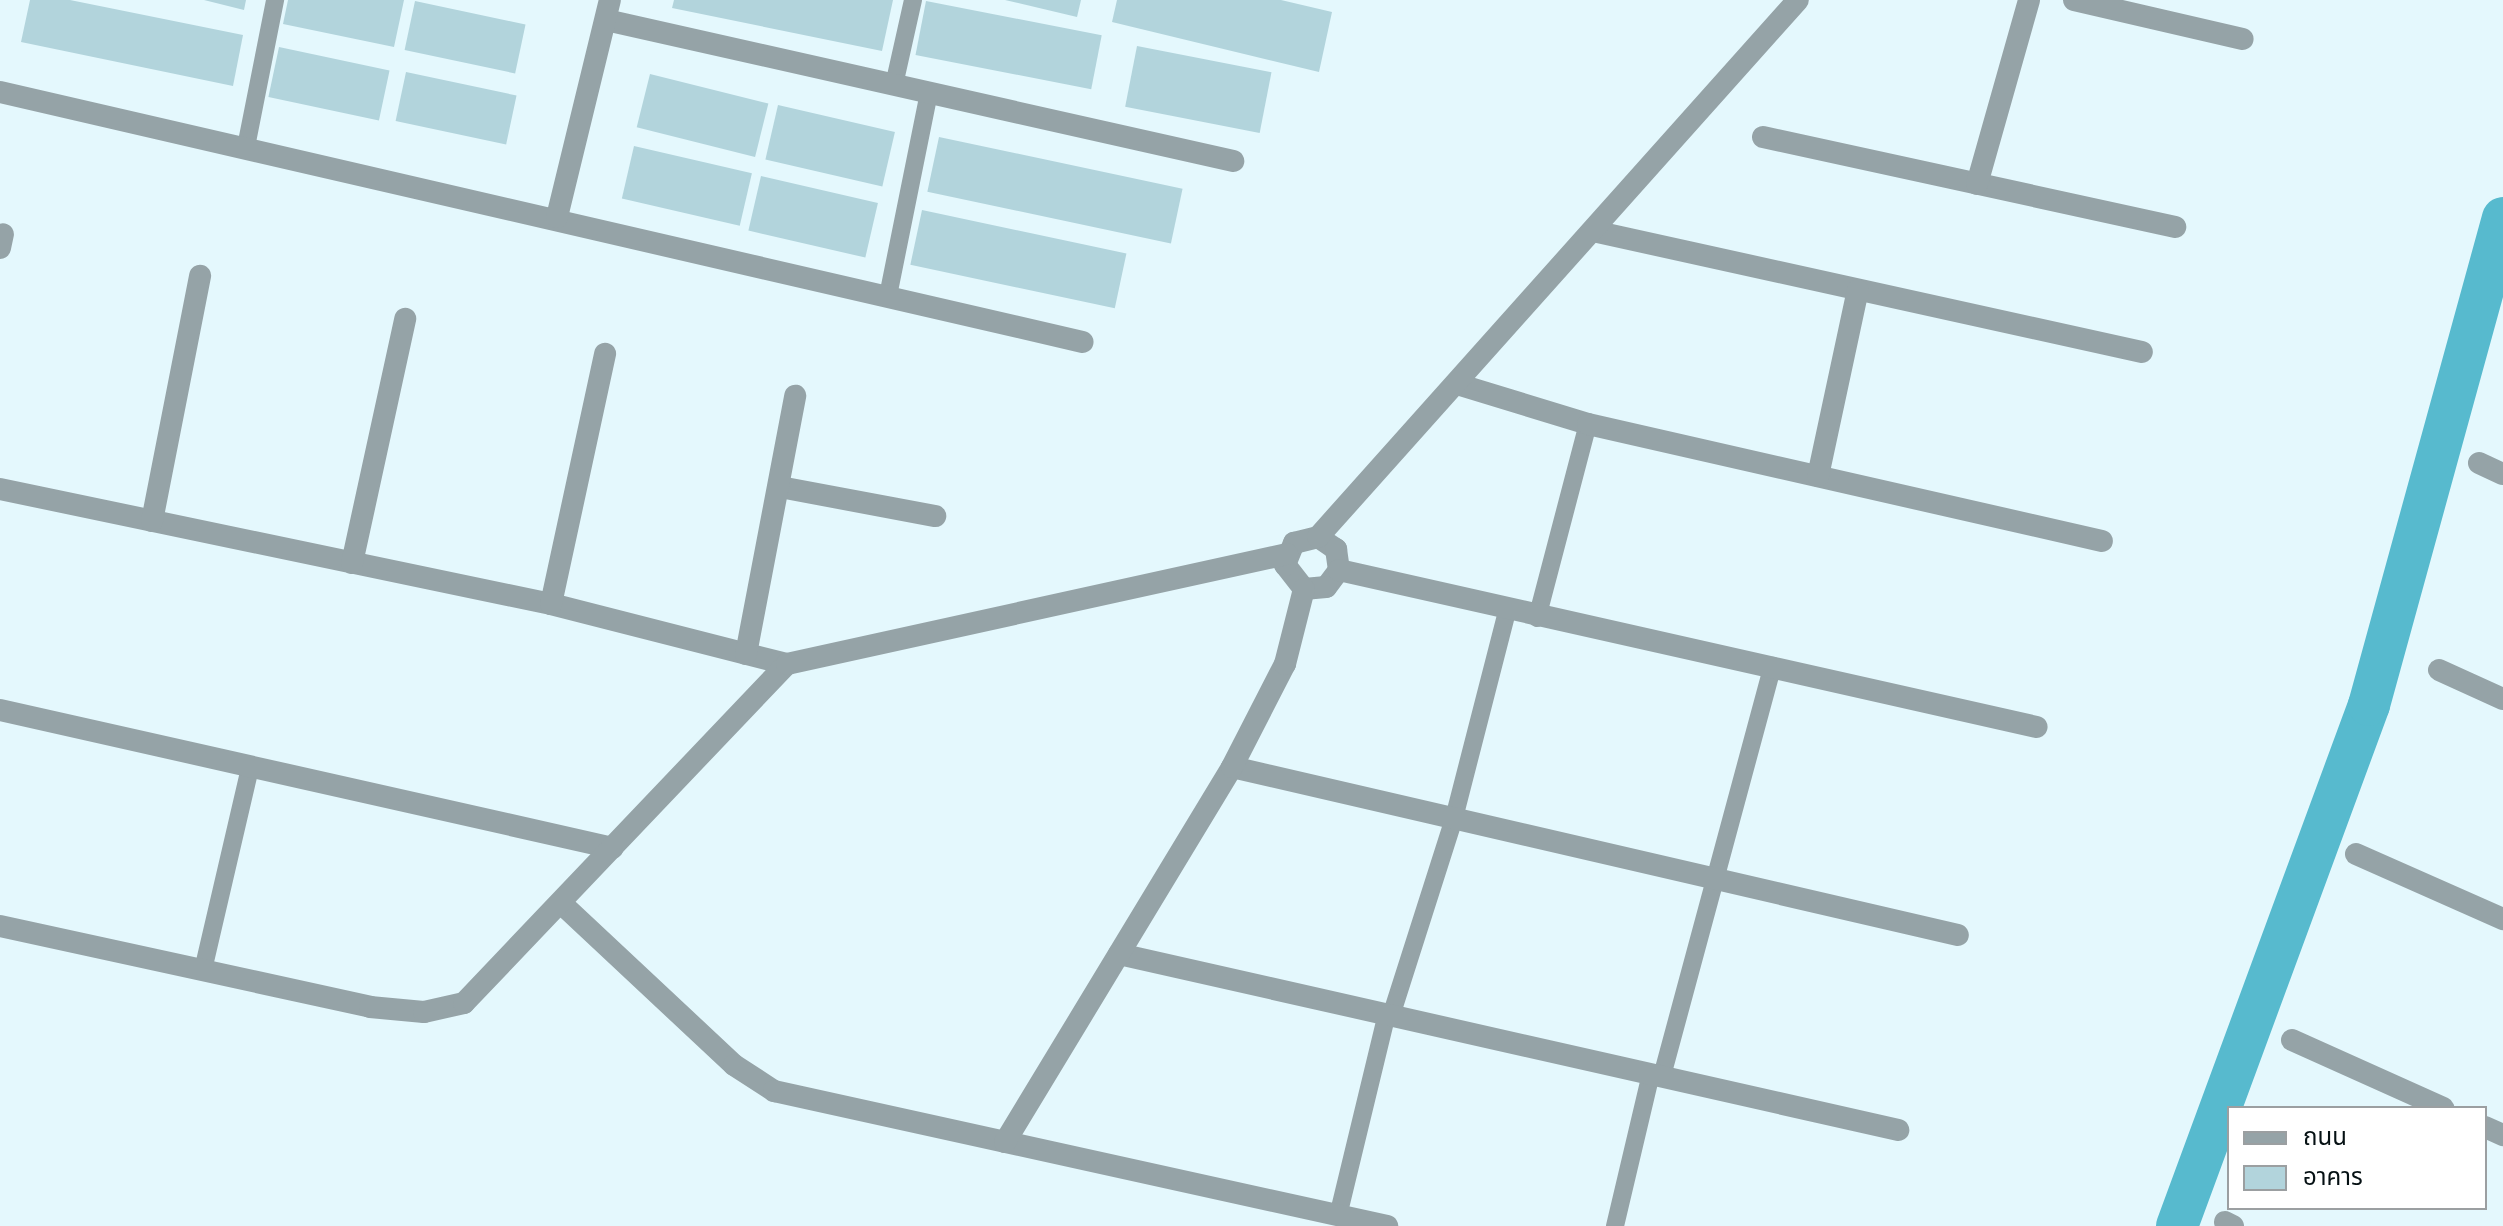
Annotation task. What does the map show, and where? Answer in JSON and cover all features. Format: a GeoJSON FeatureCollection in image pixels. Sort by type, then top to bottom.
{"type":"FeatureCollection","features":[{"type":"Feature","properties":{"kind":"street"},"geometry":{"type":"LineString","coordinates":[[1318,537],[1798,0]]}},
{"type":"Feature","properties":{"kind":"street"},"geometry":{"type":"LineString","coordinates":[[1977,184],[2029,0]]}},
{"type":"Feature","properties":{"kind":"street"},"geometry":{"type":"LineString","coordinates":[[2074,0],[2243,39]]}},
{"type":"Feature","properties":{"kind":"street"},"geometry":{"type":"LineString","coordinates":[[557,217],[608,10],[894,85],[1233,161]]}},
{"type":"Feature","properties":{"kind":"street"},"geometry":{"type":"LineString","coordinates":[[0,92],[557,217],[1083,342]]}},
{"type":"Feature","properties":{"kind":"street"},"geometry":{"type":"LineString","coordinates":[[1763,137],[2175,227]]}},
{"type":"Feature","properties":{"kind":"street"},"geometry":{"type":"LineString","coordinates":[[1593,231],[2142,352]]}},
{"type":"Feature","properties":{"kind":"street"},"geometry":{"type":"LineString","coordinates":[[152,521],[200,276]]}},
{"type":"Feature","properties":{"kind":"street"},"geometry":{"type":"LineString","coordinates":[[1818,476],[1858,290]]}},
{"type":"Feature","properties":{"kind":"street"},"geometry":{"type":"LineString","coordinates":[[352,563],[405,319]]}},
{"type":"Feature","properties":{"kind":"street"},"geometry":{"type":"LineString","coordinates":[[551,604],[605,354]]}},
{"type":"Feature","properties":{"kind":"street"},"geometry":{"type":"LineString","coordinates":[[1457,384],[1588,424],[2102,541]]}},
{"type":"Feature","properties":{"kind":"street"},"geometry":{"type":"LineString","coordinates":[[746,654],[795,396]]}},
{"type":"Feature","properties":{"kind":"street"},"geometry":{"type":"LineString","coordinates":[[2479,463],[2503,474]]}},
{"type":"Feature","properties":{"kind":"street"},"geometry":{"type":"LineString","coordinates":[[780,487],[935,516]]}},
{"type":"Feature","properties":{"kind":"street"},"geometry":{"type":"LineString","coordinates":[[0,489],[551,604],[787,664],[1287,554],[1300,539],[1318,537],[1336,549],[1339,570],[1326,587],[1304,589],[1288,575],[1287,554]]}},
{"type":"Feature","properties":{"kind":"street"},"geometry":{"type":"LineString","coordinates":[[1339,570],[1507,612],[1773,666],[2037,727]]}},
{"type":"Feature","properties":{"kind":"street"},"geometry":{"type":"LineString","coordinates":[[1005,1142],[1232,767],[1285,664],[1304,589]]}},
{"type":"Feature","properties":{"kind":"street"},"geometry":{"type":"LineString","coordinates":[[0,926],[203,970],[424,1012],[464,1003],[562,904],[787,664]]}},
{"type":"Feature","properties":{"kind":"street"},"geometry":{"type":"LineString","coordinates":[[2439,670],[2503,699]]}},
{"type":"Feature","properties":{"kind":"street"},"geometry":{"type":"LineString","coordinates":[[0,710],[613,848]]}},
{"type":"Feature","properties":{"kind":"street"},"geometry":{"type":"LineString","coordinates":[[1232,767],[1958,935]]}},
{"type":"Feature","properties":{"kind":"street"},"geometry":{"type":"LineString","coordinates":[[2356,854],[2503,919]]}},
{"type":"Feature","properties":{"kind":"street"},"geometry":{"type":"LineString","coordinates":[[562,904],[756,1081],[846,1109],[1387,1226]]}},
{"type":"Feature","properties":{"kind":"street"},"geometry":{"type":"LineString","coordinates":[[1119,954],[1898,1130]]}},
{"type":"Feature","properties":{"kind":"street"},"geometry":{"type":"LineString","coordinates":[[2292,1040],[2439,1106]]}},
{"type":"Feature","properties":{"kind":"lane"},"geometry":{"type":"LineString","coordinates":[[246,147],[275,0]]}},
{"type":"Feature","properties":{"kind":"lane"},"geometry":{"type":"LineString","coordinates":[[894,85],[913,0]]}},
{"type":"Feature","properties":{"kind":"lane"},"geometry":{"type":"LineString","coordinates":[[888,296],[929,93]]}},
{"type":"Feature","properties":{"kind":"lane"},"geometry":{"type":"LineString","coordinates":[[1537,618],[1588,424]]}},
{"type":"Feature","properties":{"kind":"lane"},"geometry":{"type":"LineString","coordinates":[[1338,1216],[1389,1015],[1454,818],[1507,612]]}},
{"type":"Feature","properties":{"kind":"lane"},"geometry":{"type":"LineString","coordinates":[[1615,1226],[1656,1075],[1718,879],[1773,666]]}},
{"type":"Feature","properties":{"kind":"lane"},"geometry":{"type":"LineString","coordinates":[[203,970],[250,768]]}},
{"type":"Feature","properties":{"kind":"building"},"geometry":{"type":"Polygon","coordinates":[[[30,0],[70,0],[243,35],[233,86],[21,42],[30,0]]]}},
{"type":"Feature","properties":{"kind":"building"},"geometry":{"type":"Polygon","coordinates":[[[204,0],[246,0],[244,10],[204,0]]]}},
{"type":"Feature","properties":{"kind":"building"},"geometry":{"type":"Polygon","coordinates":[[[288,0],[404,0],[394,47],[283,24],[288,0]]]}},
{"type":"Feature","properties":{"kind":"building"},"geometry":{"type":"Polygon","coordinates":[[[674,0],[893,0],[882,51],[672,8],[674,0]]]}},
{"type":"Feature","properties":{"kind":"building"},"geometry":{"type":"Polygon","coordinates":[[[1005,0],[1081,0],[1077,17],[1005,0]]]}},
{"type":"Feature","properties":{"kind":"building"},"geometry":{"type":"Polygon","coordinates":[[[1117,0],[1281,0],[1332,12],[1319,72],[1112,22],[1117,0]]]}},
{"type":"Feature","properties":{"kind":"building"},"geometry":{"type":"Polygon","coordinates":[[[415,1],[526,24],[515,73],[405,50],[415,1]]]}},
{"type":"Feature","properties":{"kind":"building"},"geometry":{"type":"Polygon","coordinates":[[[926,1],[1102,35],[1091,89],[916,55],[926,1]]]}},
{"type":"Feature","properties":{"kind":"building"},"geometry":{"type":"Polygon","coordinates":[[[1137,46],[1271,72],[1260,133],[1125,107],[1137,46]]]}},
{"type":"Feature","properties":{"kind":"building"},"geometry":{"type":"Polygon","coordinates":[[[279,47],[390,70],[379,120],[268,97],[279,47]]]}},
{"type":"Feature","properties":{"kind":"building"},"geometry":{"type":"Polygon","coordinates":[[[406,72],[517,95],[506,144],[396,121],[406,72]]]}},
{"type":"Feature","properties":{"kind":"building"},"geometry":{"type":"Polygon","coordinates":[[[650,74],[768,104],[755,157],[637,127],[650,74]]]}},
{"type":"Feature","properties":{"kind":"building"},"geometry":{"type":"Polygon","coordinates":[[[778,105],[895,132],[882,187],[765,160],[778,105]]]}},
{"type":"Feature","properties":{"kind":"building"},"geometry":{"type":"Polygon","coordinates":[[[939,137],[1183,189],[1171,244],[927,192],[939,137]]]}},
{"type":"Feature","properties":{"kind":"building"},"geometry":{"type":"Polygon","coordinates":[[[634,146],[752,173],[740,226],[622,199],[634,146]]]}},
{"type":"Feature","properties":{"kind":"building"},"geometry":{"type":"Polygon","coordinates":[[[761,176],[878,203],[865,258],[748,231],[761,176]]]}},
{"type":"Feature","properties":{"kind":"building"},"geometry":{"type":"Polygon","coordinates":[[[922,210],[1126,253],[1115,308],[910,265],[922,210]]]}},
{"type":"Feature","properties":{"kind":"waterway"},"geometry":{"type":"LineString","coordinates":[[2177,1226],[2369,705],[2503,218]]}}]}
